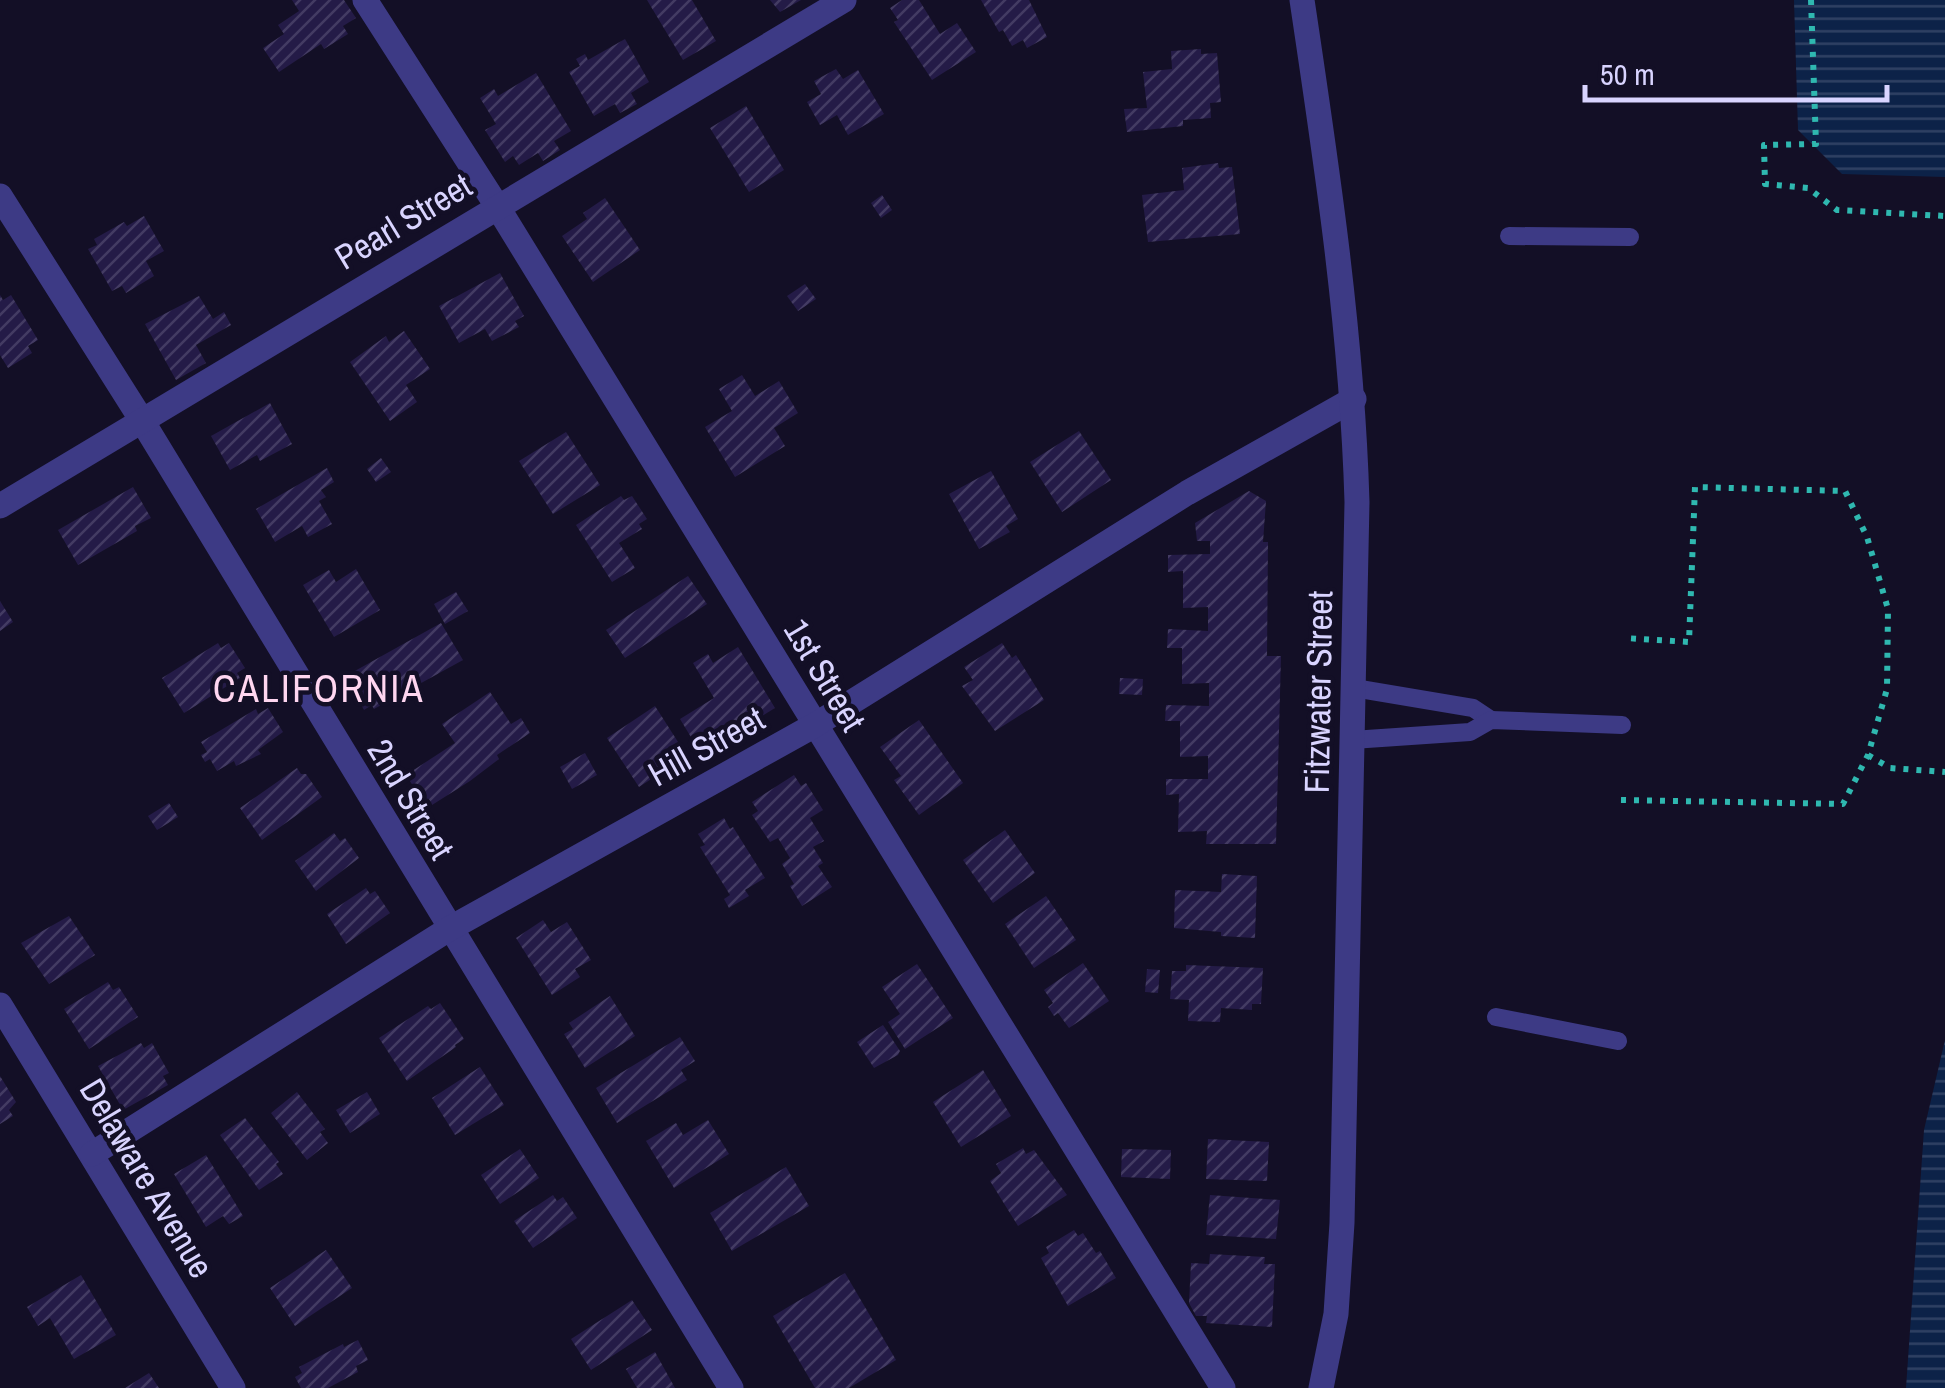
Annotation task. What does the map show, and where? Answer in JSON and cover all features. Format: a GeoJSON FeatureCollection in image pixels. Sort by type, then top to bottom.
{"type":"FeatureCollection","features":[{"type":"Feature","properties":{"kind":"street","name":"1st Street"},"geometry":{"type":"LineString","coordinates":[[365,0],[497,206],[1223,1388]]}},
{"type":"Feature","properties":{"kind":"street","name":"Pearl Street"},"geometry":{"type":"LineString","coordinates":[[0,506],[844,0]]}},
{"type":"Feature","properties":{"kind":"street","name":"Fitzwater Street"},"geometry":{"type":"LineString","coordinates":[[1302,0],[1333,209],[1354,399],[1357,502],[1342,1223],[1336,1314],[1321,1388]]}},
{"type":"Feature","properties":{"kind":"street","name":"2nd Street"},"geometry":{"type":"LineString","coordinates":[[0,196],[141,418],[448,929],[731,1388]]}},
{"type":"Feature","properties":{"kind":"street","name":"Hill Street"},"geometry":{"type":"LineString","coordinates":[[92,1154],[448,929],[815,725],[1187,492],[1354,399]]}},
{"type":"Feature","properties":{"kind":"street","name":"Delaware Avenue"},"geometry":{"type":"LineString","coordinates":[[0,1005],[233,1388]]}},
{"type":"Feature","properties":{"kind":"lane"},"geometry":{"type":"LineString","coordinates":[[1509,236],[1630,236]]}},
{"type":"Feature","properties":{"kind":"lane"},"geometry":{"type":"LineString","coordinates":[[1354,688],[1473,708],[1491,720],[1622,726]]}},
{"type":"Feature","properties":{"kind":"lane"},"geometry":{"type":"LineString","coordinates":[[1352,740],[1470,732],[1491,720]]}},
{"type":"Feature","properties":{"kind":"lane"},"geometry":{"type":"LineString","coordinates":[[1496,1017],[1618,1041]]}},
{"type":"Feature","properties":{"kind":"path"},"geometry":{"type":"LineString","coordinates":[[1811,0],[1816,144],[1764,144],[1765,184],[1808,188],[1838,210],[1945,216]]}},
{"type":"Feature","properties":{"kind":"path"},"geometry":{"type":"LineString","coordinates":[[1621,800],[1843,804],[1868,755],[1887,690],[1888,610],[1866,537],[1845,491],[1695,487],[1689,642],[1625,638]]}},
{"type":"Feature","properties":{"kind":"path"},"geometry":{"type":"LineString","coordinates":[[1868,755],[1890,768],[1945,772]]}},
{"type":"Feature","properties":{"kind":"water"},"geometry":{"type":"Polygon","coordinates":[[[1794,0],[1945,0],[1945,177],[1842,174],[1798,130],[1794,0]]]}},
{"type":"Feature","properties":{"kind":"water"},"geometry":{"type":"Polygon","coordinates":[[[1945,1040],[1945,1388],[1906,1388],[1924,1130],[1945,1040]]]}},
{"type":"Feature","properties":{"kind":"building"},"geometry":{"type":"Polygon","coordinates":[[[292,0],[344,0],[356,18],[343,26],[348,34],[324,49],[321,44],[279,72],[263,48],[284,34],[278,25],[299,11],[292,0]]]}},
{"type":"Feature","properties":{"kind":"building"},"geometry":{"type":"Polygon","coordinates":[[[647,0],[692,0],[716,41],[683,60],[647,0]]]}},
{"type":"Feature","properties":{"kind":"building"},"geometry":{"type":"Polygon","coordinates":[[[770,0],[801,0],[780,12],[770,0]]]}},
{"type":"Feature","properties":{"kind":"building"},"geometry":{"type":"Polygon","coordinates":[[[902,0],[919,0],[940,34],[957,23],[976,52],[932,80],[894,22],[898,20],[890,8],[902,0]]]}},
{"type":"Feature","properties":{"kind":"building"},"geometry":{"type":"Polygon","coordinates":[[[981,0],[1029,0],[1047,37],[1027,48],[1023,40],[1012,46],[981,0]]]}},
{"type":"Feature","properties":{"kind":"building"},"geometry":{"type":"Polygon","coordinates":[[[625,39],[649,82],[631,93],[637,104],[620,113],[615,104],[594,116],[569,72],[580,66],[576,59],[585,54],[588,60],[625,39]]]}},
{"type":"Feature","properties":{"kind":"building"},"geometry":{"type":"Polygon","coordinates":[[[1201,49],[1201,54],[1217,53],[1221,102],[1210,103],[1211,118],[1183,120],[1183,126],[1127,132],[1124,109],[1147,108],[1143,72],[1172,69],[1171,51],[1201,49]]]}},
{"type":"Feature","properties":{"kind":"building"},"geometry":{"type":"Polygon","coordinates":[[[836,69],[843,79],[858,70],[884,114],[848,135],[837,115],[820,125],[807,102],[821,94],[814,81],[836,69]]]}},
{"type":"Feature","properties":{"kind":"building"},"geometry":{"type":"Polygon","coordinates":[[[536,73],[571,131],[554,141],[560,150],[543,161],[538,153],[519,165],[513,156],[505,162],[485,130],[496,124],[480,98],[494,89],[498,96],[536,73]]]}},
{"type":"Feature","properties":{"kind":"building"},"geometry":{"type":"Polygon","coordinates":[[[746,106],[784,170],[749,192],[710,128],[746,106]]]}},
{"type":"Feature","properties":{"kind":"building"},"geometry":{"type":"Polygon","coordinates":[[[1218,163],[1219,168],[1232,167],[1240,234],[1148,242],[1142,195],[1184,190],[1182,168],[1218,163]]]}},
{"type":"Feature","properties":{"kind":"building"},"geometry":{"type":"Polygon","coordinates":[[[882,195],[892,210],[881,218],[871,203],[882,195]]]}},
{"type":"Feature","properties":{"kind":"building"},"geometry":{"type":"Polygon","coordinates":[[[605,198],[640,250],[593,282],[562,236],[587,219],[583,213],[605,198]]]}},
{"type":"Feature","properties":{"kind":"building"},"geometry":{"type":"Polygon","coordinates":[[[144,216],[164,251],[146,261],[154,276],[126,293],[122,286],[112,291],[88,249],[97,245],[94,239],[144,216]]]}},
{"type":"Feature","properties":{"kind":"building"},"geometry":{"type":"Polygon","coordinates":[[[500,273],[524,316],[515,321],[519,327],[492,341],[485,329],[459,343],[439,306],[500,273]]]}},
{"type":"Feature","properties":{"kind":"building"},"geometry":{"type":"Polygon","coordinates":[[[805,284],[816,299],[798,311],[787,296],[805,284]]]}},
{"type":"Feature","properties":{"kind":"building"},"geometry":{"type":"Polygon","coordinates":[[[0,295],[3,300],[11,295],[38,340],[28,346],[32,353],[8,368],[0,355],[0,295]]]}},
{"type":"Feature","properties":{"kind":"building"},"geometry":{"type":"Polygon","coordinates":[[[199,296],[213,319],[224,312],[231,325],[196,345],[206,363],[176,380],[145,324],[199,296]]]}},
{"type":"Feature","properties":{"kind":"building"},"geometry":{"type":"Polygon","coordinates":[[[404,331],[430,369],[406,385],[417,402],[390,421],[350,362],[386,336],[389,342],[404,331]]]}},
{"type":"Feature","properties":{"kind":"building"},"geometry":{"type":"Polygon","coordinates":[[[742,375],[755,396],[779,381],[798,413],[774,428],[785,446],[735,477],[705,427],[732,411],[719,389],[742,375]]]}},
{"type":"Feature","properties":{"kind":"building"},"geometry":{"type":"Polygon","coordinates":[[[270,403],[292,444],[260,461],[257,455],[230,470],[211,436],[270,403]]]}},
{"type":"Feature","properties":{"kind":"building"},"geometry":{"type":"Polygon","coordinates":[[[1079,431],[1111,480],[1062,512],[1030,462],[1079,431]]]}},
{"type":"Feature","properties":{"kind":"building"},"geometry":{"type":"Polygon","coordinates":[[[566,432],[600,485],[553,514],[519,461],[566,432]]]}},
{"type":"Feature","properties":{"kind":"building"},"geometry":{"type":"Polygon","coordinates":[[[381,458],[391,472],[376,482],[367,469],[381,458]]]}},
{"type":"Feature","properties":{"kind":"building"},"geometry":{"type":"Polygon","coordinates":[[[327,468],[334,482],[321,490],[326,497],[319,501],[332,524],[308,537],[302,526],[275,542],[256,509],[327,468]]]}},
{"type":"Feature","properties":{"kind":"building"},"geometry":{"type":"Polygon","coordinates":[[[991,471],[1018,519],[1006,526],[1010,532],[979,549],[949,494],[991,471]]]}},
{"type":"Feature","properties":{"kind":"building"},"geometry":{"type":"Polygon","coordinates":[[[133,487],[151,518],[135,526],[137,531],[78,565],[58,530],[133,487]]]}},
{"type":"Feature","properties":{"kind":"building"},"geometry":{"type":"Polygon","coordinates":[[[1249,491],[1266,501],[1263,542],[1268,542],[1267,656],[1281,656],[1276,844],[1206,844],[1207,831],[1178,832],[1179,794],[1166,795],[1166,779],[1208,779],[1208,756],[1180,757],[1180,721],[1165,721],[1166,705],[1209,706],[1209,683],[1182,684],[1182,648],[1167,648],[1168,629],[1208,631],[1208,607],[1183,608],[1183,571],[1168,572],[1168,555],[1210,554],[1210,541],[1197,541],[1195,523],[1249,491]]]}},
{"type":"Feature","properties":{"kind":"building"},"geometry":{"type":"Polygon","coordinates":[[[621,496],[624,500],[632,496],[647,519],[639,524],[642,529],[619,543],[635,568],[612,582],[576,525],[621,496]]]}},
{"type":"Feature","properties":{"kind":"building"},"geometry":{"type":"Polygon","coordinates":[[[356,569],[380,610],[334,637],[303,585],[329,570],[336,582],[356,569]]]}},
{"type":"Feature","properties":{"kind":"building"},"geometry":{"type":"Polygon","coordinates":[[[688,576],[707,604],[625,658],[606,630],[688,576]]]}},
{"type":"Feature","properties":{"kind":"building"},"geometry":{"type":"Polygon","coordinates":[[[456,592],[468,611],[445,624],[434,604],[456,592]]]}},
{"type":"Feature","properties":{"kind":"building"},"geometry":{"type":"Polygon","coordinates":[[[0,601],[13,622],[0,631],[0,601]]]}},
{"type":"Feature","properties":{"kind":"building"},"geometry":{"type":"Polygon","coordinates":[[[441,623],[463,660],[374,709],[372,705],[364,710],[350,684],[357,679],[353,672],[441,623]]]}},
{"type":"Feature","properties":{"kind":"building"},"geometry":{"type":"Polygon","coordinates":[[[218,643],[221,648],[229,643],[245,668],[237,673],[240,678],[184,713],[162,678],[218,643]]]}},
{"type":"Feature","properties":{"kind":"building"},"geometry":{"type":"Polygon","coordinates":[[[1002,643],[1012,658],[1016,655],[1044,700],[995,731],[962,686],[973,680],[964,667],[1002,643]]]}},
{"type":"Feature","properties":{"kind":"building"},"geometry":{"type":"Polygon","coordinates":[[[738,647],[775,708],[736,732],[732,726],[697,747],[680,719],[714,698],[693,663],[708,654],[713,663],[738,647]]]}},
{"type":"Feature","properties":{"kind":"building"},"geometry":{"type":"Polygon","coordinates":[[[1120,678],[1143,679],[1142,695],[1119,694],[1120,678]]]}},
{"type":"Feature","properties":{"kind":"building"},"geometry":{"type":"Polygon","coordinates":[[[490,692],[511,724],[521,718],[530,733],[497,755],[499,759],[470,781],[432,805],[429,800],[424,803],[406,775],[455,743],[442,724],[490,692]]]}},
{"type":"Feature","properties":{"kind":"building"},"geometry":{"type":"Polygon","coordinates":[[[655,706],[687,756],[639,787],[607,738],[655,706]]]}},
{"type":"Feature","properties":{"kind":"building"},"geometry":{"type":"Polygon","coordinates":[[[268,708],[283,732],[258,750],[261,754],[236,766],[234,761],[217,771],[210,759],[205,762],[201,755],[207,752],[201,742],[256,709],[258,714],[268,708]]]}},
{"type":"Feature","properties":{"kind":"building"},"geometry":{"type":"Polygon","coordinates":[[[919,720],[963,783],[919,815],[894,780],[901,776],[880,747],[919,720]]]}},
{"type":"Feature","properties":{"kind":"building"},"geometry":{"type":"Polygon","coordinates":[[[585,753],[597,775],[572,789],[560,767],[585,753]]]}},
{"type":"Feature","properties":{"kind":"building"},"geometry":{"type":"Polygon","coordinates":[[[297,768],[322,797],[262,840],[240,808],[297,768]]]}},
{"type":"Feature","properties":{"kind":"building"},"geometry":{"type":"Polygon","coordinates":[[[794,775],[801,786],[806,783],[823,810],[810,818],[824,841],[813,847],[823,863],[818,866],[832,887],[802,906],[782,864],[790,858],[778,838],[770,842],[752,815],[758,811],[752,802],[794,775]]]}},
{"type":"Feature","properties":{"kind":"building"},"geometry":{"type":"Polygon","coordinates":[[[169,803],[178,817],[157,830],[148,816],[169,803]]]}},
{"type":"Feature","properties":{"kind":"building"},"geometry":{"type":"Polygon","coordinates":[[[724,818],[765,878],[745,890],[749,896],[729,908],[724,899],[730,895],[700,847],[705,845],[698,834],[724,818]]]}},
{"type":"Feature","properties":{"kind":"building"},"geometry":{"type":"Polygon","coordinates":[[[1005,830],[1035,873],[993,903],[963,860],[1005,830]]]}},
{"type":"Feature","properties":{"kind":"building"},"geometry":{"type":"Polygon","coordinates":[[[334,833],[340,841],[345,838],[359,858],[316,891],[295,861],[334,833]]]}},
{"type":"Feature","properties":{"kind":"building"},"geometry":{"type":"Polygon","coordinates":[[[1222,874],[1257,876],[1255,938],[1174,928],[1175,890],[1221,892],[1222,874]]]}},
{"type":"Feature","properties":{"kind":"building"},"geometry":{"type":"Polygon","coordinates":[[[366,888],[370,894],[375,891],[390,913],[346,944],[327,914],[366,888]]]}},
{"type":"Feature","properties":{"kind":"building"},"geometry":{"type":"Polygon","coordinates":[[[1046,896],[1076,940],[1034,968],[1005,924],[1046,896]]]}},
{"type":"Feature","properties":{"kind":"building"},"geometry":{"type":"Polygon","coordinates":[[[69,916],[95,955],[49,984],[21,943],[69,916]]]}},
{"type":"Feature","properties":{"kind":"building"},"geometry":{"type":"Polygon","coordinates":[[[543,920],[551,932],[567,922],[591,960],[575,969],[580,977],[552,995],[516,938],[543,920]]]}},
{"type":"Feature","properties":{"kind":"building"},"geometry":{"type":"Polygon","coordinates":[[[1083,963],[1109,1001],[1069,1028],[1048,1007],[1053,1003],[1044,990],[1083,963]]]}},
{"type":"Feature","properties":{"kind":"building"},"geometry":{"type":"Polygon","coordinates":[[[917,964],[953,1018],[905,1049],[888,1022],[900,1014],[882,987],[917,964]]]}},
{"type":"Feature","properties":{"kind":"building"},"geometry":{"type":"Polygon","coordinates":[[[1186,965],[1263,968],[1261,1004],[1252,1004],[1252,1010],[1221,1008],[1220,1022],[1188,1021],[1189,1000],[1170,999],[1172,971],[1186,971],[1186,965]]]}},
{"type":"Feature","properties":{"kind":"building"},"geometry":{"type":"Polygon","coordinates":[[[1147,969],[1160,970],[1158,993],[1145,992],[1147,969]]]}},
{"type":"Feature","properties":{"kind":"building"},"geometry":{"type":"Polygon","coordinates":[[[108,982],[113,990],[119,987],[138,1017],[89,1049],[64,1009],[108,982]]]}},
{"type":"Feature","properties":{"kind":"building"},"geometry":{"type":"Polygon","coordinates":[[[610,996],[635,1036],[585,1068],[564,1034],[573,1029],[569,1023],[610,996]]]}},
{"type":"Feature","properties":{"kind":"building"},"geometry":{"type":"Polygon","coordinates":[[[440,1003],[464,1039],[407,1081],[379,1038],[428,1006],[431,1009],[440,1003]]]}},
{"type":"Feature","properties":{"kind":"building"},"geometry":{"type":"Polygon","coordinates":[[[883,1025],[900,1051],[874,1068],[857,1042],[883,1025]]]}},
{"type":"Feature","properties":{"kind":"building"},"geometry":{"type":"Polygon","coordinates":[[[680,1037],[695,1061],[681,1070],[687,1080],[617,1123],[596,1088],[680,1037]]]}},
{"type":"Feature","properties":{"kind":"building"},"geometry":{"type":"Polygon","coordinates":[[[141,1043],[144,1048],[152,1043],[169,1073],[163,1076],[168,1085],[123,1110],[98,1066],[141,1043]]]}},
{"type":"Feature","properties":{"kind":"building"},"geometry":{"type":"Polygon","coordinates":[[[480,1067],[504,1105],[455,1135],[432,1098],[480,1067]]]}},
{"type":"Feature","properties":{"kind":"building"},"geometry":{"type":"Polygon","coordinates":[[[983,1070],[1011,1116],[961,1147],[933,1102],[983,1070]]]}},
{"type":"Feature","properties":{"kind":"building"},"geometry":{"type":"Polygon","coordinates":[[[0,1076],[16,1102],[9,1110],[13,1116],[0,1124],[0,1076]]]}},
{"type":"Feature","properties":{"kind":"building"},"geometry":{"type":"Polygon","coordinates":[[[297,1092],[325,1129],[320,1132],[328,1143],[307,1160],[271,1113],[297,1092]]]}},
{"type":"Feature","properties":{"kind":"building"},"geometry":{"type":"Polygon","coordinates":[[[367,1092],[380,1114],[350,1133],[336,1110],[367,1092]]]}},
{"type":"Feature","properties":{"kind":"building"},"geometry":{"type":"Polygon","coordinates":[[[245,1118],[279,1162],[276,1164],[283,1174],[259,1190],[220,1135],[245,1118]]]}},
{"type":"Feature","properties":{"kind":"building"},"geometry":{"type":"Polygon","coordinates":[[[708,1120],[729,1154],[674,1188],[646,1141],[676,1123],[683,1135],[708,1120]]]}},
{"type":"Feature","properties":{"kind":"building"},"geometry":{"type":"Polygon","coordinates":[[[1208,1139],[1269,1142],[1267,1181],[1206,1179],[1208,1139]]]}},
{"type":"Feature","properties":{"kind":"building"},"geometry":{"type":"Polygon","coordinates":[[[1023,1148],[1026,1154],[1034,1150],[1067,1195],[1018,1226],[990,1181],[1001,1173],[996,1164],[1023,1148]]]}},
{"type":"Feature","properties":{"kind":"building"},"geometry":{"type":"Polygon","coordinates":[[[520,1149],[539,1178],[500,1204],[481,1175],[520,1149]]]}},
{"type":"Feature","properties":{"kind":"building"},"geometry":{"type":"Polygon","coordinates":[[[1122,1149],[1171,1150],[1170,1179],[1121,1177],[1122,1149]]]}},
{"type":"Feature","properties":{"kind":"building"},"geometry":{"type":"Polygon","coordinates":[[[206,1155],[243,1216],[229,1224],[223,1216],[206,1227],[174,1174],[206,1155]]]}},
{"type":"Feature","properties":{"kind":"building"},"geometry":{"type":"Polygon","coordinates":[[[786,1167],[809,1206],[732,1251],[710,1213],[786,1167]]]}},
{"type":"Feature","properties":{"kind":"building"},"geometry":{"type":"Polygon","coordinates":[[[553,1195],[557,1201],[563,1197],[577,1218],[533,1248],[514,1221],[553,1195]]]}},
{"type":"Feature","properties":{"kind":"building"},"geometry":{"type":"Polygon","coordinates":[[[1210,1195],[1280,1200],[1276,1239],[1206,1235],[1210,1195]]]}},
{"type":"Feature","properties":{"kind":"building"},"geometry":{"type":"Polygon","coordinates":[[[1074,1230],[1078,1236],[1083,1233],[1096,1253],[1100,1251],[1116,1278],[1068,1306],[1041,1258],[1049,1253],[1046,1247],[1074,1230]]]}},
{"type":"Feature","properties":{"kind":"building"},"geometry":{"type":"Polygon","coordinates":[[[326,1250],[352,1288],[295,1326],[270,1288],[326,1250]]]}},
{"type":"Feature","properties":{"kind":"building"},"geometry":{"type":"Polygon","coordinates":[[[1210,1254],[1265,1257],[1264,1264],[1275,1264],[1272,1327],[1206,1323],[1207,1316],[1196,1316],[1189,1303],[1191,1263],[1209,1264],[1210,1254]]]}},
{"type":"Feature","properties":{"kind":"building"},"geometry":{"type":"Polygon","coordinates":[[[845,1273],[896,1360],[849,1388],[815,1388],[773,1316],[845,1273]]]}},
{"type":"Feature","properties":{"kind":"building"},"geometry":{"type":"Polygon","coordinates":[[[81,1275],[116,1335],[74,1359],[50,1318],[38,1326],[27,1307],[81,1275]]]}},
{"type":"Feature","properties":{"kind":"building"},"geometry":{"type":"Polygon","coordinates":[[[632,1300],[652,1330],[591,1370],[571,1339],[632,1300]]]}},
{"type":"Feature","properties":{"kind":"building"},"geometry":{"type":"Polygon","coordinates":[[[358,1340],[368,1360],[356,1366],[358,1372],[328,1388],[301,1388],[295,1377],[302,1373],[299,1367],[358,1340]]]}},
{"type":"Feature","properties":{"kind":"building"},"geometry":{"type":"Polygon","coordinates":[[[655,1352],[675,1388],[637,1388],[626,1369],[655,1352]]]}},
{"type":"Feature","properties":{"kind":"building"},"geometry":{"type":"Polygon","coordinates":[[[149,1373],[159,1388],[125,1388],[149,1373]]]}},
{"type":"Feature","properties":{"kind":"district","name":"CALIFORNIA"},"geometry":{"type":"Point","coordinates":[319,688]}}]}
